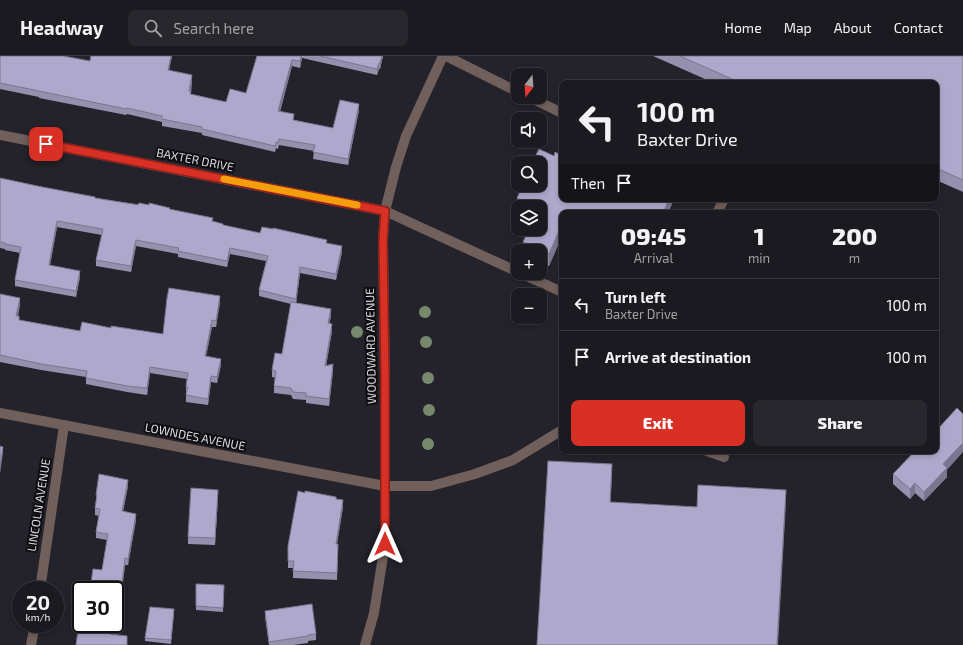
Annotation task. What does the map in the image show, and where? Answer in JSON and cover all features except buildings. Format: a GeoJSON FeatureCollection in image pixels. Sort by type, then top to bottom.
{"type":"FeatureCollection","features":[{"type":"Feature","properties":{"kind":"street","name":"WOODWARD AVENUE"},"geometry":{"type":"LineString","coordinates":[[365,645],[374,613],[385,544],[383,240],[385,211],[396,167],[406,136],[443,56]]}},
{"type":"Feature","properties":{"kind":"street"},"geometry":{"type":"LineString","coordinates":[[446,56],[511,88]]}},
{"type":"Feature","properties":{"kind":"street"},"geometry":{"type":"LineString","coordinates":[[543,104],[559,112]]}},
{"type":"Feature","properties":{"kind":"street","name":"BAXTER DRIVE"},"geometry":{"type":"LineString","coordinates":[[0,135],[385,211],[511,268]]}},
{"type":"Feature","properties":{"kind":"street","name":"BAXTER DRIVE"},"geometry":{"type":"LineString","coordinates":[[536,280],[559,291]]}},
{"type":"Feature","properties":{"kind":"street","name":"LOWNDES AVENUE"},"geometry":{"type":"LineString","coordinates":[[0,413],[385,486],[431,486],[475,474],[513,460],[559,432]]}},
{"type":"Feature","properties":{"kind":"street","name":"LINCOLN AVENUE"},"geometry":{"type":"LineString","coordinates":[[41,581],[64,425]]}},
{"type":"Feature","properties":{"kind":"street"},"geometry":{"type":"LineString","coordinates":[[716,454],[724,457]]}},
{"type":"Feature","properties":{"kind":"street"},"geometry":{"type":"LineString","coordinates":[[31,645],[33,633]]}},
{"type":"Feature","properties":{"kind":"slow traffic"},"geometry":{"type":"LineString","coordinates":[[224,179],[357,205]]}},
{"type":"Feature","properties":{"kind":"route"},"geometry":{"type":"LineString","coordinates":[[46,144],[385,211],[383,240],[383,288],[385,378],[385,544]]}}]}
